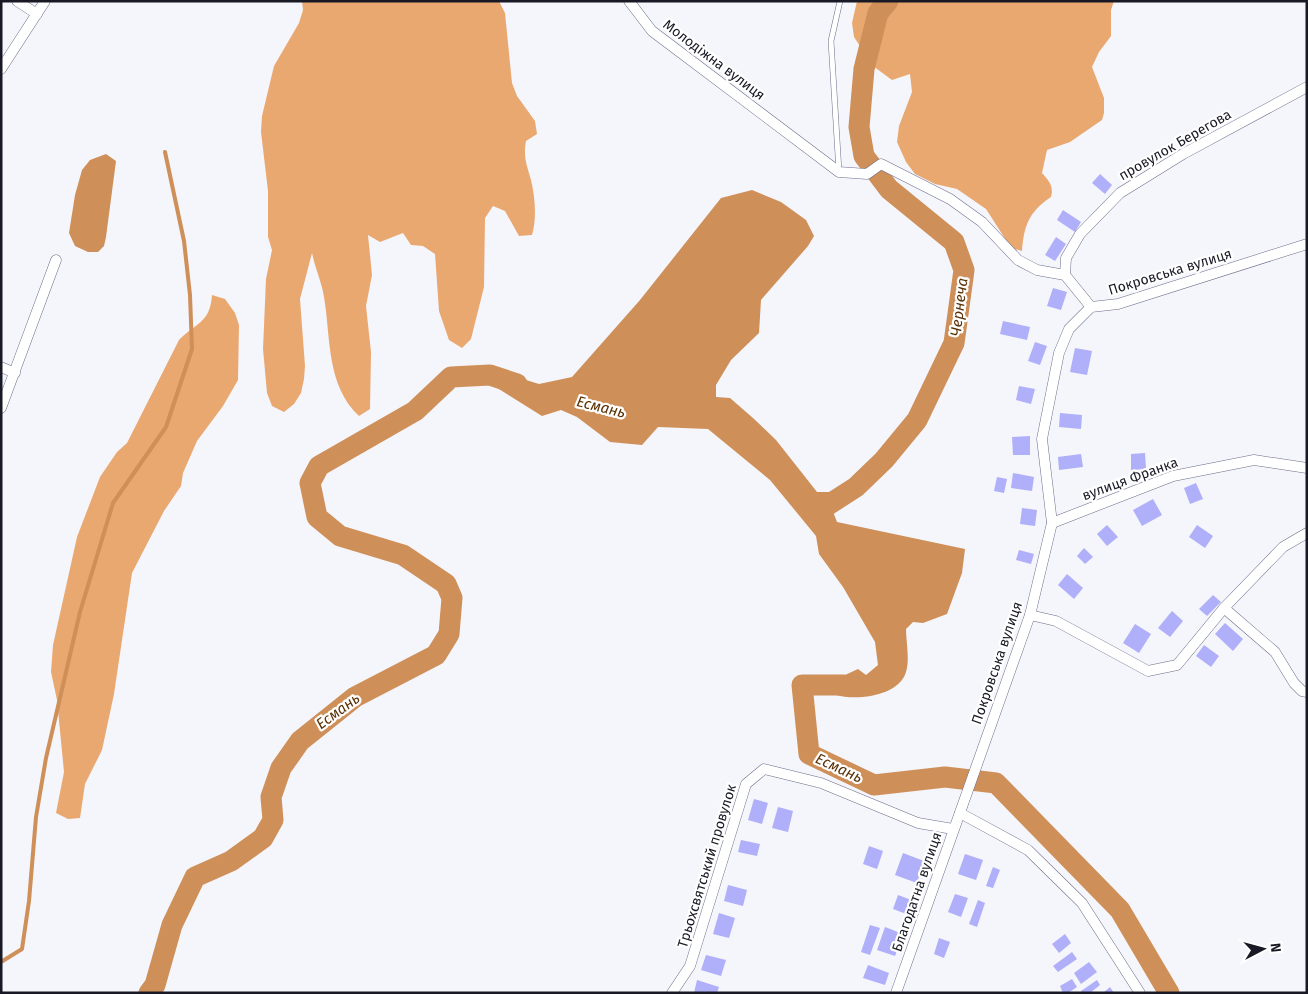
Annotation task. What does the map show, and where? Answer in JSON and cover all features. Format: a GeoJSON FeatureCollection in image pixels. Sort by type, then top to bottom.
{"type":"FeatureCollection","features":[{"type":"Feature","properties":{"kind":"street"},"geometry":{"type":"LineString","coordinates":[[17,1],[37,14]]}},
{"type":"Feature","properties":{"kind":"street"},"geometry":{"type":"LineString","coordinates":[[1,69],[45,1]]}},
{"type":"Feature","properties":{"kind":"street","name":"Молодіжна вулиця"},"geometry":{"type":"LineString","coordinates":[[629,1],[652,31],[839,172]]}},
{"type":"Feature","properties":{"kind":"street","name":"провулок Берегова"},"geometry":{"type":"LineString","coordinates":[[1065,275],[1066,258],[1080,234],[1120,193],[1183,154],[1307,87]]}},
{"type":"Feature","properties":{"kind":"street"},"geometry":{"type":"LineString","coordinates":[[839,172],[867,174],[881,164],[950,199],[982,222],[1018,260],[1037,270],[1065,275],[1091,307]]}},
{"type":"Feature","properties":{"kind":"street","name":"Покровська вулиця"},"geometry":{"type":"LineString","coordinates":[[964,802],[1030,615],[1052,522],[1042,439],[1059,353],[1069,329],[1091,307],[1118,304],[1307,244]]}},
{"type":"Feature","properties":{"kind":"street"},"geometry":{"type":"LineString","coordinates":[[1,408],[56,260]]}},
{"type":"Feature","properties":{"kind":"street"},"geometry":{"type":"LineString","coordinates":[[1,367],[15,374]]}},
{"type":"Feature","properties":{"kind":"street","name":"вулиця Франка"},"geometry":{"type":"LineString","coordinates":[[1052,522],[1173,476],[1254,460],[1307,468]]}},
{"type":"Feature","properties":{"kind":"street"},"geometry":{"type":"LineString","coordinates":[[1030,615],[1056,621],[1148,672],[1177,665],[1224,608],[1283,547],[1307,533]]}},
{"type":"Feature","properties":{"kind":"street"},"geometry":{"type":"LineString","coordinates":[[1224,608],[1275,652],[1294,683],[1302,691],[1307,692]]}},
{"type":"Feature","properties":{"kind":"street","name":"Трьохсвятський провулок"},"geometry":{"type":"LineString","coordinates":[[672,993],[690,966],[746,784],[764,769],[821,783],[918,823],[953,829]]}},
{"type":"Feature","properties":{"kind":"street","name":"Благодатна вулиця"},"geometry":{"type":"LineString","coordinates":[[896,993],[964,802]]}},
{"type":"Feature","properties":{"kind":"street"},"geometry":{"type":"LineString","coordinates":[[960,813],[1028,850],[1082,903],[1140,993]]}},
{"type":"Feature","properties":{"kind":"lane"},"geometry":{"type":"LineString","coordinates":[[839,172],[831,41],[840,1]]}},
{"type":"Feature","properties":{"kind":"shaded area"},"geometry":{"type":"Polygon","coordinates":[[[302,1],[499,1],[505,13],[512,83],[517,96],[535,121],[537,134],[526,141],[525,147],[534,200],[535,222],[532,235],[519,236],[505,211],[493,206],[485,218],[484,287],[471,339],[462,348],[449,340],[439,311],[435,254],[423,246],[411,245],[403,233],[380,242],[368,235],[372,275],[366,306],[371,352],[370,409],[359,416],[348,404],[335,376],[323,292],[312,253],[300,299],[305,366],[301,393],[294,404],[284,412],[272,406],[267,393],[263,349],[266,279],[272,250],[268,237],[268,191],[261,132],[262,116],[274,66],[299,23],[303,10],[302,1]]]}},
{"type":"Feature","properties":{"kind":"shaded area"},"geometry":{"type":"Polygon","coordinates":[[[857,1],[1114,1],[1111,10],[1111,36],[1099,52],[1092,67],[1104,98],[1102,120],[1070,142],[1047,150],[1042,173],[1049,181],[1052,193],[1051,197],[1037,208],[1029,220],[1024,234],[1022,251],[1011,248],[986,209],[957,189],[935,184],[915,174],[906,162],[897,142],[899,126],[912,92],[910,74],[892,80],[873,66],[854,37],[852,23],[857,1]]]}},
{"type":"Feature","properties":{"kind":"shaded area"},"geometry":{"type":"Polygon","coordinates":[[[212,295],[225,299],[235,313],[239,325],[238,380],[223,406],[197,441],[183,473],[181,486],[164,511],[132,573],[114,694],[102,750],[85,784],[80,818],[68,819],[56,813],[64,772],[57,700],[51,672],[53,645],[77,537],[100,477],[117,452],[127,443],[179,340],[202,321],[209,311],[212,295]]]}},
{"type":"Feature","properties":{"kind":"water"},"geometry":{"type":"Polygon","coordinates":[[[106,154],[116,161],[106,237],[104,246],[98,252],[88,252],[75,246],[69,233],[75,195],[82,170],[90,160],[106,154]]]}},
{"type":"Feature","properties":{"kind":"water"},"geometry":{"type":"Polygon","coordinates":[[[752,190],[781,202],[806,220],[814,236],[808,246],[761,300],[759,333],[731,360],[716,385],[716,397],[730,398],[753,418],[776,440],[817,492],[836,492],[830,504],[837,522],[965,549],[962,573],[947,614],[923,623],[913,622],[906,629],[908,656],[906,672],[902,680],[895,687],[876,695],[845,697],[833,694],[815,685],[832,681],[858,669],[866,675],[878,665],[875,642],[843,587],[819,554],[816,536],[770,480],[708,429],[658,427],[642,445],[610,442],[577,417],[561,410],[542,416],[491,384],[490,375],[510,375],[539,384],[572,377],[640,300],[721,198],[752,190]]]}},
{"type":"Feature","properties":{"kind":"building"},"geometry":{"type":"Polygon","coordinates":[[[1100,174],[1112,185],[1105,194],[1092,183],[1100,174]]]}},
{"type":"Feature","properties":{"kind":"building"},"geometry":{"type":"Polygon","coordinates":[[[1063,210],[1081,222],[1075,232],[1057,220],[1063,210]]]}},
{"type":"Feature","properties":{"kind":"building"},"geometry":{"type":"Polygon","coordinates":[[[1056,237],[1066,244],[1055,261],[1045,255],[1056,237]]]}},
{"type":"Feature","properties":{"kind":"building"},"geometry":{"type":"Polygon","coordinates":[[[1053,288],[1067,292],[1061,310],[1047,306],[1053,288]]]}},
{"type":"Feature","properties":{"kind":"building"},"geometry":{"type":"Polygon","coordinates":[[[1003,321],[1030,327],[1027,340],[1000,334],[1003,321]]]}},
{"type":"Feature","properties":{"kind":"building"},"geometry":{"type":"Polygon","coordinates":[[[1035,342],[1047,346],[1040,365],[1028,361],[1035,342]]]}},
{"type":"Feature","properties":{"kind":"building"},"geometry":{"type":"Polygon","coordinates":[[[1075,348],[1092,351],[1087,375],[1070,372],[1075,348]]]}},
{"type":"Feature","properties":{"kind":"building"},"geometry":{"type":"Polygon","coordinates":[[[1019,386],[1035,389],[1031,404],[1016,400],[1019,386]]]}},
{"type":"Feature","properties":{"kind":"building"},"geometry":{"type":"Polygon","coordinates":[[[1060,413],[1082,415],[1081,429],[1059,427],[1060,413]]]}},
{"type":"Feature","properties":{"kind":"building"},"geometry":{"type":"Polygon","coordinates":[[[1030,436],[1030,455],[1013,455],[1012,437],[1030,436]]]}},
{"type":"Feature","properties":{"kind":"building"},"geometry":{"type":"Polygon","coordinates":[[[1145,453],[1146,469],[1131,470],[1131,454],[1145,453]]]}},
{"type":"Feature","properties":{"kind":"building"},"geometry":{"type":"Polygon","coordinates":[[[1081,454],[1083,467],[1059,470],[1058,457],[1081,454]]]}},
{"type":"Feature","properties":{"kind":"building"},"geometry":{"type":"Polygon","coordinates":[[[1013,473],[1034,477],[1032,491],[1011,488],[1013,473]]]}},
{"type":"Feature","properties":{"kind":"building"},"geometry":{"type":"Polygon","coordinates":[[[997,477],[1007,479],[1004,493],[994,491],[997,477]]]}},
{"type":"Feature","properties":{"kind":"building"},"geometry":{"type":"Polygon","coordinates":[[[1196,483],[1203,499],[1190,504],[1184,488],[1196,483]]]}},
{"type":"Feature","properties":{"kind":"building"},"geometry":{"type":"Polygon","coordinates":[[[1153,499],[1162,515],[1142,526],[1133,510],[1153,499]]]}},
{"type":"Feature","properties":{"kind":"building"},"geometry":{"type":"Polygon","coordinates":[[[1022,508],[1037,510],[1035,526],[1020,524],[1022,508]]]}},
{"type":"Feature","properties":{"kind":"building"},"geometry":{"type":"Polygon","coordinates":[[[1107,525],[1118,537],[1107,546],[1097,534],[1107,525]]]}},
{"type":"Feature","properties":{"kind":"building"},"geometry":{"type":"Polygon","coordinates":[[[1197,525],[1213,536],[1205,548],[1189,537],[1197,525]]]}},
{"type":"Feature","properties":{"kind":"building"},"geometry":{"type":"Polygon","coordinates":[[[1084,548],[1093,557],[1085,564],[1077,556],[1084,548]]]}},
{"type":"Feature","properties":{"kind":"building"},"geometry":{"type":"Polygon","coordinates":[[[1019,550],[1034,554],[1031,564],[1016,560],[1019,550]]]}},
{"type":"Feature","properties":{"kind":"building"},"geometry":{"type":"Polygon","coordinates":[[[1067,574],[1083,588],[1074,599],[1058,585],[1067,574]]]}},
{"type":"Feature","properties":{"kind":"building"},"geometry":{"type":"Polygon","coordinates":[[[1213,595],[1221,602],[1207,616],[1199,609],[1213,595]]]}},
{"type":"Feature","properties":{"kind":"building"},"geometry":{"type":"Polygon","coordinates":[[[1172,611],[1183,621],[1170,637],[1158,628],[1172,611]]]}},
{"type":"Feature","properties":{"kind":"building"},"geometry":{"type":"Polygon","coordinates":[[[1225,623],[1243,639],[1233,651],[1215,634],[1225,623]]]}},
{"type":"Feature","properties":{"kind":"building"},"geometry":{"type":"Polygon","coordinates":[[[1135,624],[1151,634],[1139,653],[1123,643],[1135,624]]]}},
{"type":"Feature","properties":{"kind":"building"},"geometry":{"type":"Polygon","coordinates":[[[1204,645],[1219,656],[1211,667],[1196,656],[1204,645]]]}},
{"type":"Feature","properties":{"kind":"building"},"geometry":{"type":"Polygon","coordinates":[[[754,799],[768,803],[762,824],[748,820],[754,799]]]}},
{"type":"Feature","properties":{"kind":"building"},"geometry":{"type":"Polygon","coordinates":[[[778,807],[793,811],[788,832],[772,828],[778,807]]]}},
{"type":"Feature","properties":{"kind":"building"},"geometry":{"type":"Polygon","coordinates":[[[741,840],[760,844],[757,856],[738,852],[741,840]]]}},
{"type":"Feature","properties":{"kind":"building"},"geometry":{"type":"Polygon","coordinates":[[[869,846],[883,851],[877,869],[863,864],[869,846]]]}},
{"type":"Feature","properties":{"kind":"building"},"geometry":{"type":"Polygon","coordinates":[[[903,853],[924,861],[917,883],[895,875],[903,853]]]}},
{"type":"Feature","properties":{"kind":"building"},"geometry":{"type":"Polygon","coordinates":[[[965,854],[983,860],[976,880],[958,874],[965,854]]]}},
{"type":"Feature","properties":{"kind":"building"},"geometry":{"type":"Polygon","coordinates":[[[993,867],[1000,870],[993,888],[986,886],[993,867]]]}},
{"type":"Feature","properties":{"kind":"building"},"geometry":{"type":"Polygon","coordinates":[[[728,885],[747,890],[743,906],[724,901],[728,885]]]}},
{"type":"Feature","properties":{"kind":"building"},"geometry":{"type":"Polygon","coordinates":[[[955,894],[968,898],[961,917],[948,912],[955,894]]]}},
{"type":"Feature","properties":{"kind":"building"},"geometry":{"type":"Polygon","coordinates":[[[898,895],[914,901],[909,915],[893,909],[898,895]]]}},
{"type":"Feature","properties":{"kind":"building"},"geometry":{"type":"Polygon","coordinates":[[[978,900],[985,903],[977,927],[969,924],[978,900]]]}},
{"type":"Feature","properties":{"kind":"building"},"geometry":{"type":"Polygon","coordinates":[[[719,913],[735,918],[729,938],[713,934],[719,913]]]}},
{"type":"Feature","properties":{"kind":"building"},"geometry":{"type":"Polygon","coordinates":[[[870,925],[880,928],[870,955],[861,952],[870,925]]]}},
{"type":"Feature","properties":{"kind":"building"},"geometry":{"type":"Polygon","coordinates":[[[885,927],[903,934],[895,956],[877,950],[885,927]]]}},
{"type":"Feature","properties":{"kind":"building"},"geometry":{"type":"Polygon","coordinates":[[[1065,934],[1071,943],[1059,953],[1052,944],[1065,934]]]}},
{"type":"Feature","properties":{"kind":"building"},"geometry":{"type":"Polygon","coordinates":[[[939,938],[950,942],[944,958],[934,954],[939,938]]]}},
{"type":"Feature","properties":{"kind":"building"},"geometry":{"type":"Polygon","coordinates":[[[1072,952],[1077,959],[1058,972],[1053,966],[1072,952]]]}},
{"type":"Feature","properties":{"kind":"building"},"geometry":{"type":"Polygon","coordinates":[[[706,955],[726,960],[721,976],[701,970],[706,955]]]}},
{"type":"Feature","properties":{"kind":"building"},"geometry":{"type":"Polygon","coordinates":[[[1089,962],[1097,972],[1081,984],[1074,973],[1089,962]]]}},
{"type":"Feature","properties":{"kind":"building"},"geometry":{"type":"Polygon","coordinates":[[[868,965],[889,973],[885,985],[863,978],[868,965]]]}},
{"type":"Feature","properties":{"kind":"building"},"geometry":{"type":"Polygon","coordinates":[[[1072,979],[1077,987],[1068,993],[1063,993],[1060,986],[1072,979]]]}},
{"type":"Feature","properties":{"kind":"building"},"geometry":{"type":"Polygon","coordinates":[[[697,980],[719,987],[717,993],[694,993],[697,980]]]}},
{"type":"Feature","properties":{"kind":"building"},"geometry":{"type":"Polygon","coordinates":[[[1097,980],[1100,985],[1090,993],[1082,993],[1081,991],[1097,980]]]}},
{"type":"Feature","properties":{"kind":"building"},"geometry":{"type":"Polygon","coordinates":[[[1110,987],[1114,993],[1103,993],[1110,987]]]}},
{"type":"Feature","properties":{"kind":"waterway","name":"Чернеча"},"geometry":{"type":"LineString","coordinates":[[814,514],[856,487],[884,460],[917,420],[954,343],[964,270],[954,242],[889,189],[864,156],[859,127],[864,69],[878,13],[888,1]]}},
{"type":"Feature","properties":{"kind":"waterway"},"geometry":{"type":"LineString","coordinates":[[1,962],[22,949],[29,901],[36,817],[46,758],[80,612],[113,503],[166,427],[192,349],[190,295],[184,241],[165,152]]}},
{"type":"Feature","properties":{"kind":"waterway","name":"Есмань"},"geometry":{"type":"LineString","coordinates":[[149,993],[155,985],[172,925],[195,877],[231,861],[263,838],[273,820],[271,797],[281,768],[300,741],[355,697],[436,655],[449,634],[452,598],[446,584],[403,555],[340,536],[317,517],[310,483],[319,466],[415,411],[451,377],[490,375],[517,384]]}},
{"type":"Feature","properties":{"kind":"waterway","name":"Есмань"},"geometry":{"type":"LineString","coordinates":[[844,685],[802,685],[809,754],[874,785],[945,777],[996,783],[1120,910],[1169,993]]}}]}
